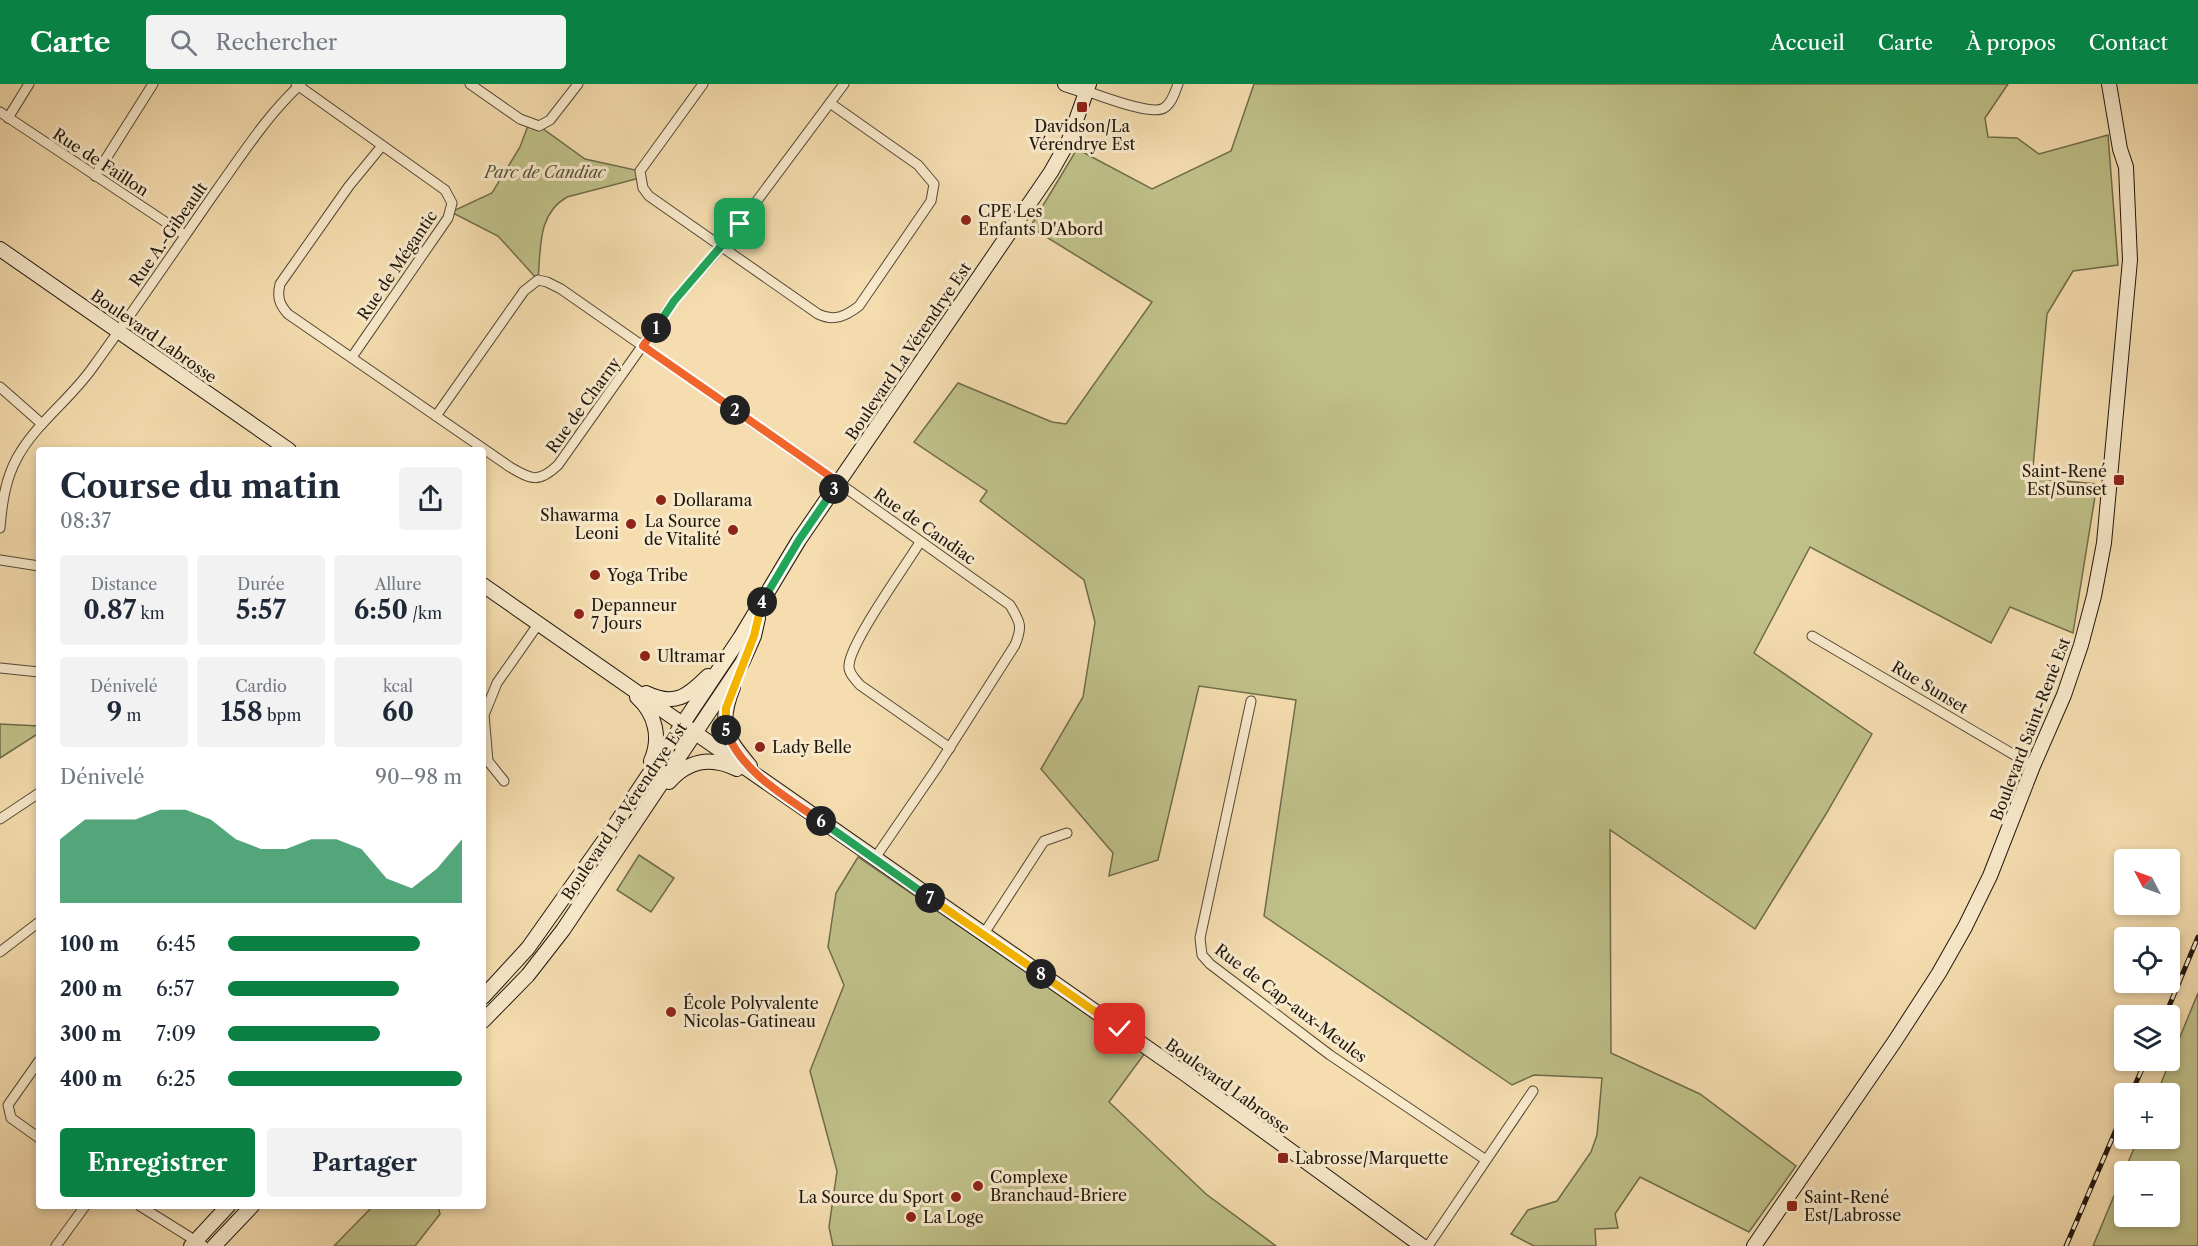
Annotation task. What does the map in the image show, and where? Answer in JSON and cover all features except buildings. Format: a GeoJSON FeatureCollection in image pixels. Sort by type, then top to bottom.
{"type":"FeatureCollection","features":[{"type":"Feature","properties":{"kind":"main road"},"geometry":{"type":"LineString","coordinates":[[1065,84],[1088,88]]}},
{"type":"Feature","properties":{"kind":"main road","name":"Boulevard Saint-René Est"},"geometry":{"type":"LineString","coordinates":[[1754,1246],[1895,1041],[1945,963],[1990,876],[2033,766],[2064,695],[2090,615],[2108,506],[2128,279],[2130,228],[2126,167],[2120,149],[2109,84]]}},
{"type":"Feature","properties":{"kind":"main road","name":"Boulevard La Vérendrye Est"},"geometry":{"type":"LineString","coordinates":[[486,994],[528,948],[613,828],[729,656],[799,540],[1051,172],[1069,140],[1088,88]]}},
{"type":"Feature","properties":{"kind":"main road","name":"Boulevard Labrosse"},"geometry":{"type":"LineString","coordinates":[[0,249],[285,447]]}},
{"type":"Feature","properties":{"kind":"main road","name":"Boulevard Labrosse"},"geometry":{"type":"LineString","coordinates":[[486,587],[1185,1074],[1422,1246]]}},
{"type":"Feature","properties":{"kind":"main road","name":"Boulevard La Vérendrye Est"},"geometry":{"type":"LineString","coordinates":[[486,1018],[528,975],[557,938],[696,733],[742,663],[754,636],[763,601]]}},
{"type":"Feature","properties":{"kind":"main road"},"geometry":{"type":"LineString","coordinates":[[616,677],[654,697],[673,700],[687,695],[729,656]]}},
{"type":"Feature","properties":{"kind":"main road"},"geometry":{"type":"LineString","coordinates":[[742,663],[726,708],[725,728],[733,746],[763,782]]}},
{"type":"Feature","properties":{"kind":"main road"},"geometry":{"type":"LineString","coordinates":[[616,677],[642,702],[656,730],[656,750],[639,787]]}},
{"type":"Feature","properties":{"kind":"main road"},"geometry":{"type":"LineString","coordinates":[[648,805],[675,775],[699,762],[726,763],[763,782]]}},
{"type":"Feature","properties":{"kind":"main road"},"geometry":{"type":"LineString","coordinates":[[197,1244],[226,1209]]}},
{"type":"Feature","properties":{"kind":"main road"},"geometry":{"type":"LineString","coordinates":[[214,1246],[249,1209]]}},
{"type":"Feature","properties":{"kind":"street"},"geometry":{"type":"LineString","coordinates":[[4,115],[29,84]]}},
{"type":"Feature","properties":{"kind":"street"},"geometry":{"type":"LineString","coordinates":[[95,176],[153,84]]}},
{"type":"Feature","properties":{"kind":"street"},"geometry":{"type":"LineString","coordinates":[[470,84],[520,119],[539,126],[550,120],[578,84]]}},
{"type":"Feature","properties":{"kind":"street"},"geometry":{"type":"LineString","coordinates":[[703,84],[640,171],[643,188],[649,196],[720,247],[825,317],[831,318],[848,314],[859,306],[931,201],[934,184],[918,165],[830,103]]}},
{"type":"Feature","properties":{"kind":"street","name":"Rue de Charny"},"geometry":{"type":"LineString","coordinates":[[486,450],[524,476],[532,478],[542,478],[558,465],[674,301],[720,247],[844,84]]}},
{"type":"Feature","properties":{"kind":"street"},"geometry":{"type":"LineString","coordinates":[[1088,88],[1153,111],[1165,108],[1178,84]]}},
{"type":"Feature","properties":{"kind":"street","name":"Rue de Mégantic"},"geometry":{"type":"LineString","coordinates":[[298,85],[381,147],[445,190],[452,203],[451,212],[352,357]]}},
{"type":"Feature","properties":{"kind":"street","name":"Rue A.-Gibeault"},"geometry":{"type":"LineString","coordinates":[[0,528],[2,502],[17,458],[42,424],[82,383],[261,130],[298,85]]}},
{"type":"Feature","properties":{"kind":"street","name":"Rue de Faillon"},"geometry":{"type":"LineString","coordinates":[[4,115],[185,235]]}},
{"type":"Feature","properties":{"kind":"street","name":"Rue de Charny"},"geometry":{"type":"LineString","coordinates":[[381,147],[349,186],[280,284],[278,293],[281,307],[481,447]]}},
{"type":"Feature","properties":{"kind":"street","name":"Rue de Candiac"},"geometry":{"type":"LineString","coordinates":[[436,416],[524,291],[538,280],[547,282],[561,289],[838,482],[1010,605],[1021,631],[1015,645],[950,748],[875,858]]}},
{"type":"Feature","properties":{"kind":"street"},"geometry":{"type":"LineString","coordinates":[[0,387],[42,424]]}},
{"type":"Feature","properties":{"kind":"street"},"geometry":{"type":"LineString","coordinates":[[920,542],[852,653],[850,674],[860,685],[950,748]]}},
{"type":"Feature","properties":{"kind":"street"},"geometry":{"type":"LineString","coordinates":[[0,560],[36,565]]}},
{"type":"Feature","properties":{"kind":"street"},"geometry":{"type":"LineString","coordinates":[[486,710],[497,683],[539,624]]}},
{"type":"Feature","properties":{"kind":"street","name":"Rue Sunset"},"geometry":{"type":"LineString","coordinates":[[1812,636],[2033,766]]}},
{"type":"Feature","properties":{"kind":"street"},"geometry":{"type":"LineString","coordinates":[[0,668],[36,672]]}},
{"type":"Feature","properties":{"kind":"street","name":"Rue de Cap-aux-Meules"},"geometry":{"type":"LineString","coordinates":[[1251,701],[1200,938],[1202,955],[1210,964],[1330,1055],[1486,1160]]}},
{"type":"Feature","properties":{"kind":"street"},"geometry":{"type":"LineString","coordinates":[[486,738],[488,760],[504,781]]}},
{"type":"Feature","properties":{"kind":"street"},"geometry":{"type":"LineString","coordinates":[[0,819],[36,795]]}},
{"type":"Feature","properties":{"kind":"street"},"geometry":{"type":"LineString","coordinates":[[983,934],[1044,841],[1067,833]]}},
{"type":"Feature","properties":{"kind":"street"},"geometry":{"type":"LineString","coordinates":[[0,952],[36,924]]}},
{"type":"Feature","properties":{"kind":"street"},"geometry":{"type":"LineString","coordinates":[[36,1065],[8,1106],[11,1118],[36,1136]]}},
{"type":"Feature","properties":{"kind":"street"},"geometry":{"type":"LineString","coordinates":[[1428,1246],[1533,1091]]}},
{"type":"Feature","properties":{"kind":"street"},"geometry":{"type":"LineString","coordinates":[[56,1246],[83,1209]]}},
{"type":"Feature","properties":{"kind":"street"},"geometry":{"type":"LineString","coordinates":[[144,1209],[197,1244]]}},
{"type":"Feature","properties":{"kind":"green space"},"geometry":{"type":"Polygon","coordinates":[[[1254,84],[2008,84],[1985,118],[1988,137],[2017,138],[2039,154],[2108,135],[2118,265],[2073,271],[2047,314],[2032,478],[2097,484],[2073,633],[2010,607],[1991,643],[1810,547],[1754,653],[1872,734],[1755,929],[1610,830],[1611,1053],[1700,1094],[1796,1166],[1749,1232],[1640,1177],[1615,1214],[1618,1228],[1595,1229],[1596,1246],[1534,1246],[1511,1234],[1528,1210],[1557,1201],[1591,1152],[1597,1135],[1602,1078],[1534,1075],[1512,1085],[1264,916],[1296,700],[1199,686],[1158,860],[1109,876],[1113,853],[1041,769],[1083,697],[1095,622],[1084,580],[980,501],[987,491],[914,442],[958,383],[1052,422],[1066,424],[1152,302],[1030,227],[1077,149],[1152,189],[1231,151],[1254,84]]]}},
{"type":"Feature","properties":{"kind":"green space","name":"Parc de Candiac"},"geometry":{"type":"Polygon","coordinates":[[[529,123],[539,126],[585,159],[640,171],[640,178],[567,197],[557,204],[550,213],[542,233],[538,280],[498,236],[451,212],[492,193],[520,147],[529,123]]]}},
{"type":"Feature","properties":{"kind":"green space"},"geometry":{"type":"Polygon","coordinates":[[[0,724],[36,726],[36,735],[0,758],[0,724]]]}},
{"type":"Feature","properties":{"kind":"green space"},"geometry":{"type":"Polygon","coordinates":[[[639,855],[674,878],[651,912],[617,890],[639,855]]]}},
{"type":"Feature","properties":{"kind":"green space"},"geometry":{"type":"Polygon","coordinates":[[[858,857],[1145,1053],[1109,1102],[1206,1194],[1276,1246],[833,1246],[829,1227],[837,1171],[810,1071],[844,985],[828,947],[836,893],[858,857]]]}},
{"type":"Feature","properties":{"kind":"green space"},"geometry":{"type":"Polygon","coordinates":[[[2198,993],[2198,1246],[2093,1246],[2114,1196],[2114,1227],[2180,1227],[2180,1161],[2129,1161],[2134,1149],[2180,1149],[2180,1083],[2161,1083],[2166,1071],[2180,1071],[2180,1037],[2198,993]]]}},
{"type":"Feature","properties":{"kind":"green space"},"geometry":{"type":"Polygon","coordinates":[[[370,1209],[439,1209],[440,1214],[415,1246],[334,1246],[370,1209]]]}},
{"type":"Feature","properties":{"kind":"railway"},"geometry":{"type":"LineString","coordinates":[[2170,1005],[2198,937]]}},
{"type":"Feature","properties":{"kind":"railway"},"geometry":{"type":"LineString","coordinates":[[2136,1083],[2141,1071]]}},
{"type":"Feature","properties":{"kind":"railway"},"geometry":{"type":"LineString","coordinates":[[2066,1246],[2114,1134]]}},
{"type":"Feature","properties":{"kind":"place","name":"Davidson/La Vérendrye Est"},"geometry":{"type":"Point","coordinates":[1082,107]}},
{"type":"Feature","properties":{"kind":"place","name":"CPE Les Enfants D'Abord"},"geometry":{"type":"Point","coordinates":[966,220]}},
{"type":"Feature","properties":{"kind":"place","name":"Saint-René Est/Sunset"},"geometry":{"type":"Point","coordinates":[2119,480]}},
{"type":"Feature","properties":{"kind":"place","name":"Dollarama"},"geometry":{"type":"Point","coordinates":[661,500]}},
{"type":"Feature","properties":{"kind":"place","name":"Shawarma Leoni"},"geometry":{"type":"Point","coordinates":[631,524]}},
{"type":"Feature","properties":{"kind":"place","name":"La Source de Vitalité"},"geometry":{"type":"Point","coordinates":[733,530]}},
{"type":"Feature","properties":{"kind":"place","name":"Yoga Tribe"},"geometry":{"type":"Point","coordinates":[595,575]}},
{"type":"Feature","properties":{"kind":"place","name":"Depanneur 7 Jours"},"geometry":{"type":"Point","coordinates":[579,614]}},
{"type":"Feature","properties":{"kind":"place","name":"Ultramar"},"geometry":{"type":"Point","coordinates":[645,656]}},
{"type":"Feature","properties":{"kind":"place","name":"Lady Belle"},"geometry":{"type":"Point","coordinates":[760,747]}},
{"type":"Feature","properties":{"kind":"place","name":"École Polyvalente Nicolas-Gatineau"},"geometry":{"type":"Point","coordinates":[671,1012]}},
{"type":"Feature","properties":{"kind":"place","name":"Labrosse/Marquette"},"geometry":{"type":"Point","coordinates":[1283,1158]}},
{"type":"Feature","properties":{"kind":"place","name":"Complexe Branchaud-Briere"},"geometry":{"type":"Point","coordinates":[978,1186]}},
{"type":"Feature","properties":{"kind":"place","name":"La Source du Sport"},"geometry":{"type":"Point","coordinates":[956,1197]}},
{"type":"Feature","properties":{"kind":"place","name":"Saint-René Est/Labrosse"},"geometry":{"type":"Point","coordinates":[1792,1206]}},
{"type":"Feature","properties":{"kind":"place","name":"La Loge"},"geometry":{"type":"Point","coordinates":[911,1217]}},
{"type":"Feature","properties":{"kind":"route"},"geometry":{"type":"LineString","coordinates":[[740,224],[674,301],[643,346],[838,482],[799,540],[763,601],[754,636],[728,699],[724,718],[728,737],[763,782],[882,862],[951,913],[1120,1029]]}}]}
